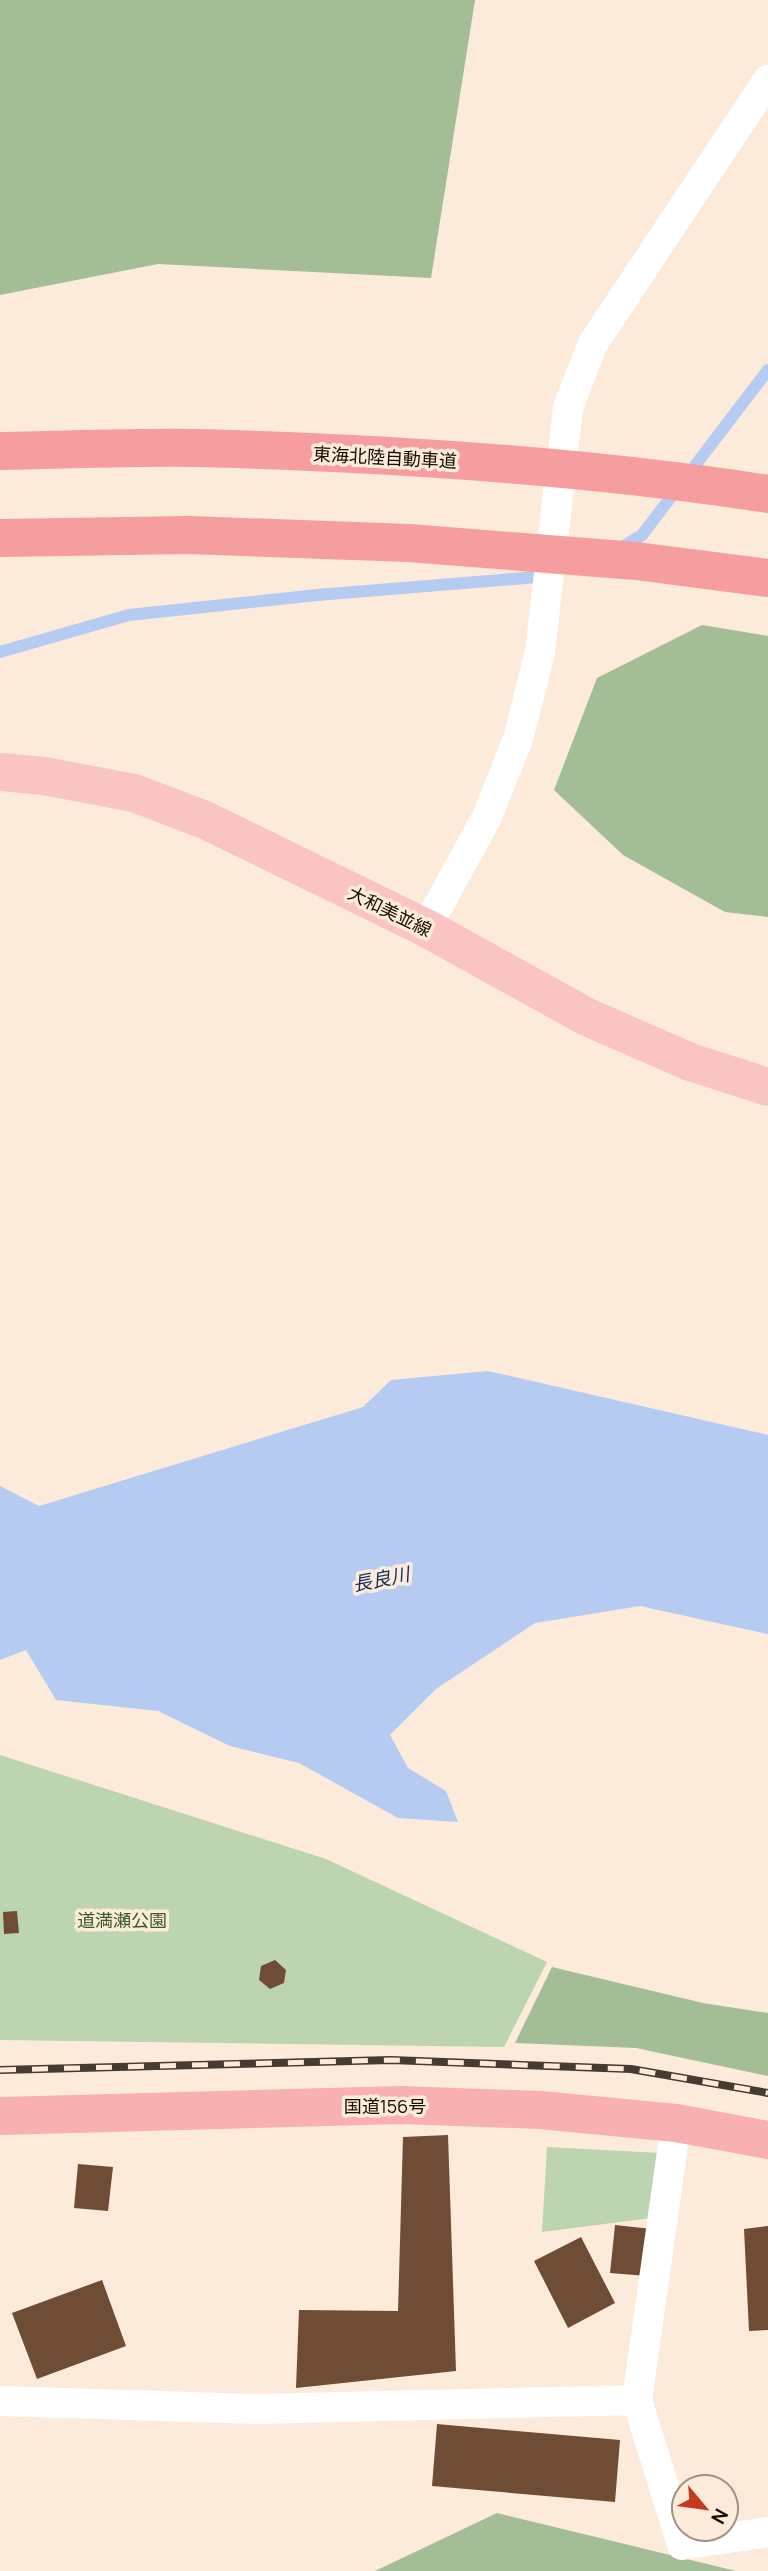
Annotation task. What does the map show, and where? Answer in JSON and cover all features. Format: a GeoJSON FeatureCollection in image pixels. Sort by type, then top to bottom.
{"type":"FeatureCollection","features":[{"type":"Feature","properties":{"kind":"highway","name":"東海北陸自動車道"},"geometry":{"type":"LineString","coordinates":[[0,451],[195,448],[427,457],[662,478],[768,494]]}},
{"type":"Feature","properties":{"kind":"highway"},"geometry":{"type":"LineString","coordinates":[[0,538],[189,535],[409,543],[636,561],[768,579]]}},
{"type":"Feature","properties":{"kind":"highway","name":"国道156号"},"geometry":{"type":"LineString","coordinates":[[0,2116],[402,2105],[540,2110],[676,2123],[768,2140]]}},
{"type":"Feature","properties":{"kind":"main road","name":"大和美並線"},"geometry":{"type":"LineString","coordinates":[[0,772],[44,776],[134,793],[205,820],[426,928],[587,1017],[690,1062],[768,1087]]}},
{"type":"Feature","properties":{"kind":"street"},"geometry":{"type":"LineString","coordinates":[[426,928],[486,819],[518,739],[540,652],[568,408],[592,345],[768,80]]}},
{"type":"Feature","properties":{"kind":"street"},"geometry":{"type":"LineString","coordinates":[[676,2123],[637,2400],[682,2545],[768,2532]]}},
{"type":"Feature","properties":{"kind":"street"},"geometry":{"type":"LineString","coordinates":[[0,2401],[256,2409],[637,2400]]}},
{"type":"Feature","properties":{"kind":"green space"},"geometry":{"type":"Polygon","coordinates":[[[0,0],[475,0],[431,278],[158,264],[0,295],[0,0]]]}},
{"type":"Feature","properties":{"kind":"green space"},"geometry":{"type":"Polygon","coordinates":[[[702,625],[768,636],[768,917],[725,912],[623,855],[554,790],[597,678],[702,625]]]}},
{"type":"Feature","properties":{"kind":"green space","name":"道満瀬公園"},"geometry":{"type":"Polygon","coordinates":[[[0,1755],[326,1859],[547,1962],[504,2047],[0,2040],[0,1755]]]}},
{"type":"Feature","properties":{"kind":"green space"},"geometry":{"type":"Polygon","coordinates":[[[552,1967],[703,2003],[768,2013],[768,2076],[636,2048],[515,2043],[552,1967]]]}},
{"type":"Feature","properties":{"kind":"green space"},"geometry":{"type":"Polygon","coordinates":[[[547,2147],[661,2153],[659,2217],[542,2232],[547,2147]]]}},
{"type":"Feature","properties":{"kind":"green space"},"geometry":{"type":"Polygon","coordinates":[[[497,2513],[736,2571],[375,2571],[497,2513]]]}},
{"type":"Feature","properties":{"kind":"water","name":"長良川"},"geometry":{"type":"Polygon","coordinates":[[[488,1371],[768,1435],[768,1634],[640,1606],[535,1623],[436,1689],[390,1735],[408,1768],[446,1791],[458,1822],[398,1818],[299,1763],[230,1746],[158,1711],[56,1700],[26,1650],[0,1660],[0,1486],[39,1506],[363,1407],[391,1380],[488,1371]]]}},
{"type":"Feature","properties":{"kind":"building"},"geometry":{"type":"Polygon","coordinates":[[[17,1911],[19,1933],[4,1934],[3,1912],[17,1911]]]}},
{"type":"Feature","properties":{"kind":"building"},"geometry":{"type":"Polygon","coordinates":[[[275,1960],[286,1970],[284,1983],[270,1989],[259,1980],[261,1966],[275,1960]]]}},
{"type":"Feature","properties":{"kind":"building"},"geometry":{"type":"Polygon","coordinates":[[[448,2135],[456,2371],[296,2388],[299,2310],[398,2311],[403,2137],[448,2135]]]}},
{"type":"Feature","properties":{"kind":"building"},"geometry":{"type":"Polygon","coordinates":[[[78,2164],[113,2167],[108,2211],[74,2208],[78,2164]]]}},
{"type":"Feature","properties":{"kind":"building"},"geometry":{"type":"Polygon","coordinates":[[[615,2225],[652,2229],[647,2276],[610,2273],[615,2225]]]}},
{"type":"Feature","properties":{"kind":"building"},"geometry":{"type":"Polygon","coordinates":[[[768,2226],[768,2330],[749,2331],[744,2229],[768,2226]]]}},
{"type":"Feature","properties":{"kind":"building"},"geometry":{"type":"Polygon","coordinates":[[[581,2237],[615,2303],[568,2328],[534,2261],[581,2237]]]}},
{"type":"Feature","properties":{"kind":"building"},"geometry":{"type":"Polygon","coordinates":[[[102,2280],[126,2346],[37,2379],[12,2313],[102,2280]]]}},
{"type":"Feature","properties":{"kind":"building"},"geometry":{"type":"Polygon","coordinates":[[[437,2424],[620,2440],[615,2502],[432,2486],[437,2424]]]}},
{"type":"Feature","properties":{"kind":"waterway"},"geometry":{"type":"LineString","coordinates":[[619,549],[642,535],[768,370]]}},
{"type":"Feature","properties":{"kind":"waterway"},"geometry":{"type":"LineString","coordinates":[[0,652],[129,615],[317,595],[549,576]]}},
{"type":"Feature","properties":{"kind":"railway"},"geometry":{"type":"LineString","coordinates":[[0,2070],[391,2060],[631,2069],[768,2093]]}}]}
